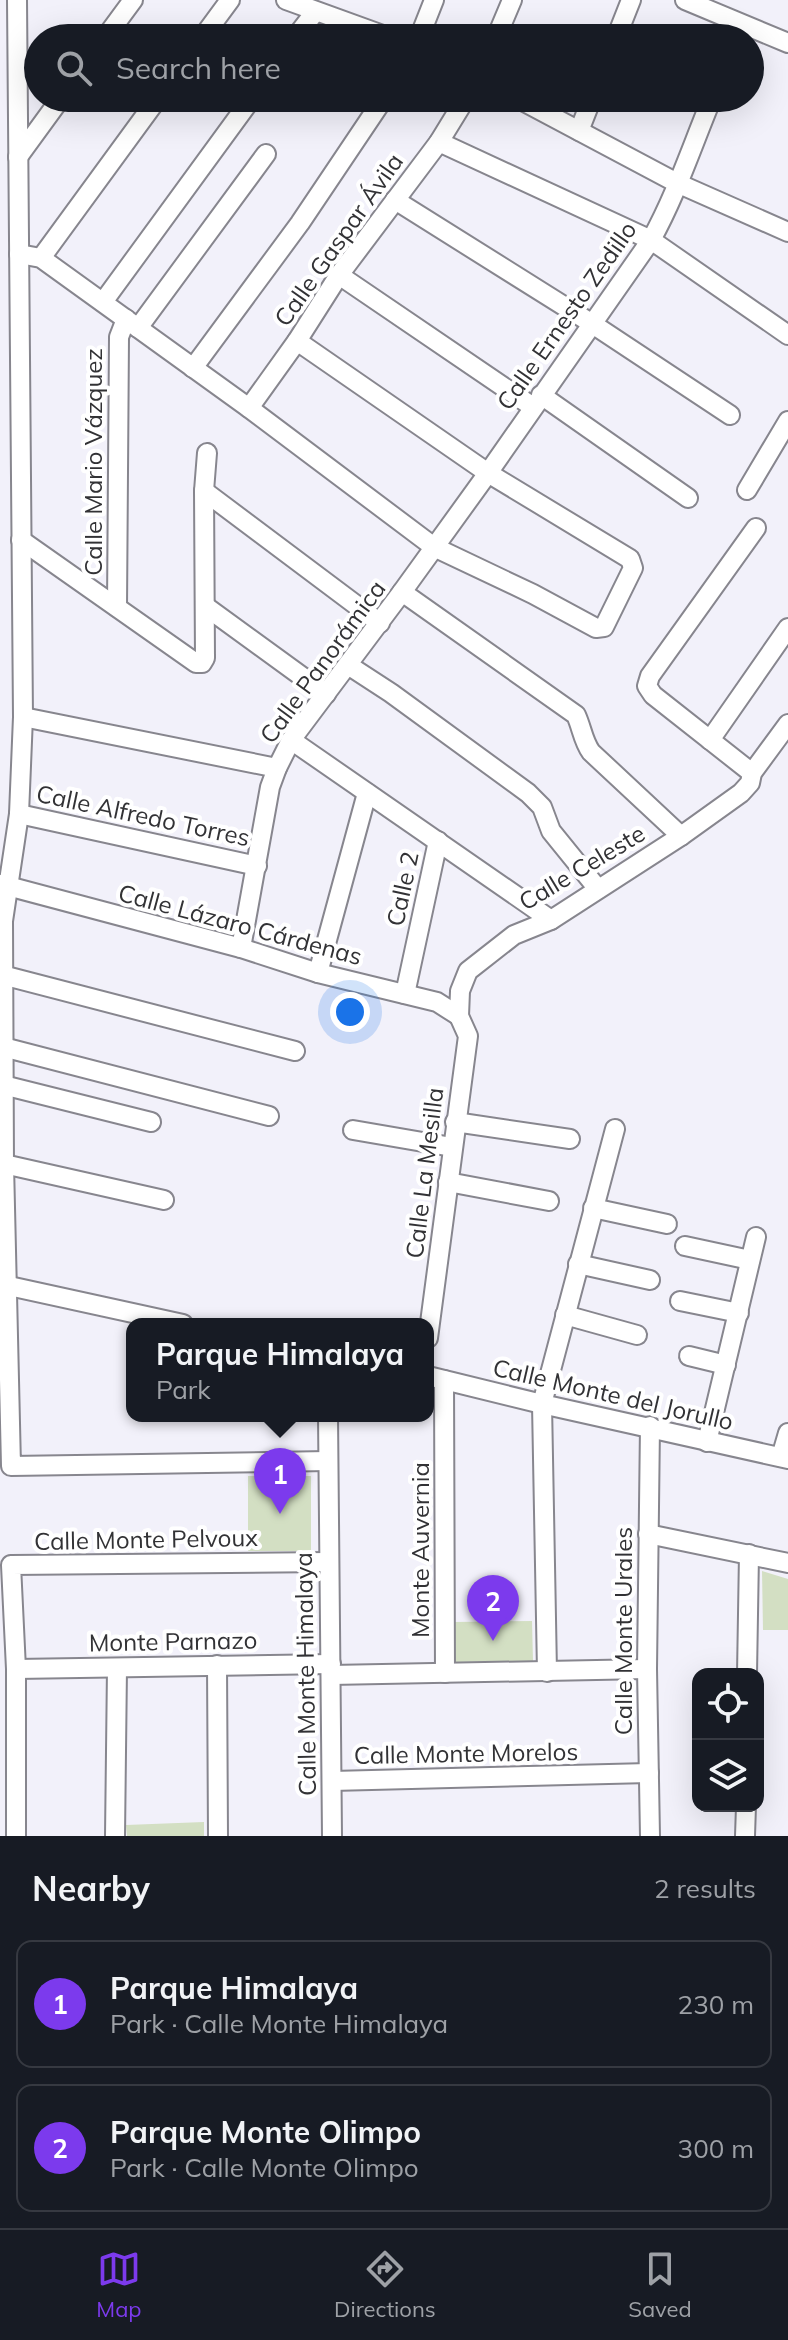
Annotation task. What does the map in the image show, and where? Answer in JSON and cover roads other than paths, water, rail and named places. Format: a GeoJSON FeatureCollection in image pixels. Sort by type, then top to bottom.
{"type":"FeatureCollection","features":[{"type":"Feature","properties":{"kind":"street"},"geometry":{"type":"LineString","coordinates":[[17,0],[23,717],[19,814],[14,850],[3,885],[2,975],[3,1285],[11,1466],[328,1461]]}},
{"type":"Feature","properties":{"kind":"street"},"geometry":{"type":"LineString","coordinates":[[115,24],[133,0]]}},
{"type":"Feature","properties":{"kind":"street"},"geometry":{"type":"LineString","coordinates":[[212,24],[230,0]]}},
{"type":"Feature","properties":{"kind":"street"},"geometry":{"type":"LineString","coordinates":[[286,0],[351,24]]}},
{"type":"Feature","properties":{"kind":"street"},"geometry":{"type":"LineString","coordinates":[[425,24],[434,0]]}},
{"type":"Feature","properties":{"kind":"street"},"geometry":{"type":"LineString","coordinates":[[502,24],[512,0]]}},
{"type":"Feature","properties":{"kind":"street"},"geometry":{"type":"LineString","coordinates":[[622,24],[631,0]]}},
{"type":"Feature","properties":{"kind":"street"},"geometry":{"type":"LineString","coordinates":[[691,1],[730,24]]}},
{"type":"Feature","properties":{"kind":"street"},"geometry":{"type":"LineString","coordinates":[[306,24],[315,12]]}},
{"type":"Feature","properties":{"kind":"street"},"geometry":{"type":"LineString","coordinates":[[336,24],[339,20]]}},
{"type":"Feature","properties":{"kind":"street"},"geometry":{"type":"LineString","coordinates":[[764,36],[788,43]]}},
{"type":"Feature","properties":{"kind":"street"},"geometry":{"type":"LineString","coordinates":[[18,157],[51,112]]}},
{"type":"Feature","properties":{"kind":"street"},"geometry":{"type":"LineString","coordinates":[[41,258],[148,112]]}},
{"type":"Feature","properties":{"kind":"street"},"geometry":{"type":"LineString","coordinates":[[103,302],[242,112]]}},
{"type":"Feature","properties":{"kind":"street"},"geometry":{"type":"LineString","coordinates":[[193,368],[300,223],[375,112]]}},
{"type":"Feature","properties":{"kind":"street","name":"Calle Gaspar Ávila"},"geometry":{"type":"LineString","coordinates":[[249,408],[339,275],[439,142],[457,112]]}},
{"type":"Feature","properties":{"kind":"street"},"geometry":{"type":"LineString","coordinates":[[543,112],[677,183],[788,232]]}},
{"type":"Feature","properties":{"kind":"street"},"geometry":{"type":"LineString","coordinates":[[579,131],[586,112]]}},
{"type":"Feature","properties":{"kind":"street","name":"Calle Ernesto Zedillo"},"geometry":{"type":"LineString","coordinates":[[488,473],[651,240],[671,203],[706,112]]}},
{"type":"Feature","properties":{"kind":"street"},"geometry":{"type":"LineString","coordinates":[[439,142],[651,240],[788,335]]}},
{"type":"Feature","properties":{"kind":"street","name":"Calle Mario Vázquez"},"geometry":{"type":"LineString","coordinates":[[117,607],[119,337],[266,154]]}},
{"type":"Feature","properties":{"kind":"street"},"geometry":{"type":"LineString","coordinates":[[395,200],[730,415]]}},
{"type":"Feature","properties":{"kind":"street"},"geometry":{"type":"LineString","coordinates":[[19,254],[41,258],[434,547],[596,628],[604,627],[633,568],[630,559],[488,473],[297,341]]}},
{"type":"Feature","properties":{"kind":"street"},"geometry":{"type":"LineString","coordinates":[[339,275],[688,498]]}},
{"type":"Feature","properties":{"kind":"street"},"geometry":{"type":"LineString","coordinates":[[0,395],[20,395]]}},
{"type":"Feature","properties":{"kind":"street"},"geometry":{"type":"LineString","coordinates":[[747,490],[788,421]]}},
{"type":"Feature","properties":{"kind":"street"},"geometry":{"type":"LineString","coordinates":[[21,540],[196,663],[202,663],[205,658],[204,491],[207,453]]}},
{"type":"Feature","properties":{"kind":"street","name":"Calle Panorámica"},"geometry":{"type":"LineString","coordinates":[[241,948],[270,787],[291,740],[488,473]]}},
{"type":"Feature","properties":{"kind":"street"},"geometry":{"type":"LineString","coordinates":[[204,491],[380,623]]}},
{"type":"Feature","properties":{"kind":"street"},"geometry":{"type":"LineString","coordinates":[[752,773],[653,695],[647,686],[650,676],[756,528]]}},
{"type":"Feature","properties":{"kind":"street"},"geometry":{"type":"LineString","coordinates":[[402,592],[576,715],[583,741],[591,752],[681,836]]}},
{"type":"Feature","properties":{"kind":"street"},"geometry":{"type":"LineString","coordinates":[[205,606],[326,694]]}},
{"type":"Feature","properties":{"kind":"street"},"geometry":{"type":"LineString","coordinates":[[710,740],[788,628]]}},
{"type":"Feature","properties":{"kind":"street"},"geometry":{"type":"LineString","coordinates":[[348,665],[528,793],[542,807],[551,831],[598,889]]}},
{"type":"Feature","properties":{"kind":"street"},"geometry":{"type":"LineString","coordinates":[[23,717],[277,768]]}},
{"type":"Feature","properties":{"kind":"street","name":"Calle Celeste"},"geometry":{"type":"LineString","coordinates":[[459,1016],[460,991],[468,971],[514,935],[551,920],[681,836],[741,793],[788,724]]}},
{"type":"Feature","properties":{"kind":"street"},"geometry":{"type":"LineString","coordinates":[[291,740],[551,920]]}},
{"type":"Feature","properties":{"kind":"street"},"geometry":{"type":"LineString","coordinates":[[318,973],[367,793]]}},
{"type":"Feature","properties":{"kind":"street","name":"Calle Alfredo Torres"},"geometry":{"type":"LineString","coordinates":[[19,814],[257,866]]}},
{"type":"Feature","properties":{"kind":"street","name":"Calle 2"},"geometry":{"type":"LineString","coordinates":[[405,994],[438,841]]}},
{"type":"Feature","properties":{"kind":"street","name":"Calle Lázaro Cárdenas"},"geometry":{"type":"LineString","coordinates":[[3,885],[241,948],[318,973],[437,1002],[459,1016]]}},
{"type":"Feature","properties":{"kind":"street"},"geometry":{"type":"LineString","coordinates":[[2,975],[295,1051]]}},
{"type":"Feature","properties":{"kind":"street","name":"Calle La Mesilla"},"geometry":{"type":"LineString","coordinates":[[431,1318],[468,1036],[459,1016]]}},
{"type":"Feature","properties":{"kind":"street"},"geometry":{"type":"LineString","coordinates":[[3,1047],[269,1116]]}},
{"type":"Feature","properties":{"kind":"street"},"geometry":{"type":"LineString","coordinates":[[3,1085],[151,1122]]}},
{"type":"Feature","properties":{"kind":"street"},"geometry":{"type":"LineString","coordinates":[[455,1122],[570,1139]]}},
{"type":"Feature","properties":{"kind":"street"},"geometry":{"type":"LineString","coordinates":[[547,1672],[542,1404],[615,1129]]}},
{"type":"Feature","properties":{"kind":"street"},"geometry":{"type":"LineString","coordinates":[[353,1130],[452,1147]]}},
{"type":"Feature","properties":{"kind":"street"},"geometry":{"type":"LineString","coordinates":[[4,1164],[164,1200]]}},
{"type":"Feature","properties":{"kind":"street"},"geometry":{"type":"LineString","coordinates":[[448,1182],[549,1201]]}},
{"type":"Feature","properties":{"kind":"street"},"geometry":{"type":"LineString","coordinates":[[593,1208],[667,1224]]}},
{"type":"Feature","properties":{"kind":"street"},"geometry":{"type":"LineString","coordinates":[[707,1442],[756,1237]]}},
{"type":"Feature","properties":{"kind":"street"},"geometry":{"type":"LineString","coordinates":[[685,1246],[750,1260]]}},
{"type":"Feature","properties":{"kind":"street"},"geometry":{"type":"LineString","coordinates":[[578,1264],[650,1280]]}},
{"type":"Feature","properties":{"kind":"street"},"geometry":{"type":"LineString","coordinates":[[3,1285],[155,1318]]}},
{"type":"Feature","properties":{"kind":"street"},"geometry":{"type":"LineString","coordinates":[[680,1301],[739,1313]]}},
{"type":"Feature","properties":{"kind":"street"},"geometry":{"type":"LineString","coordinates":[[565,1315],[637,1335]]}},
{"type":"Feature","properties":{"kind":"street"},"geometry":{"type":"LineString","coordinates":[[689,1356],[726,1365]]}},
{"type":"Feature","properties":{"kind":"street","name":"Calle Monte del Jorullo"},"geometry":{"type":"LineString","coordinates":[[436,1378],[784,1458]]}},
{"type":"Feature","properties":{"kind":"street","name":"Monte Auvernia"},"geometry":{"type":"LineString","coordinates":[[436,1378],[445,1673]]}},
{"type":"Feature","properties":{"kind":"street","name":"Calle Monte Himalaya"},"geometry":{"type":"LineString","coordinates":[[328,1422],[332,1836]]}},
{"type":"Feature","properties":{"kind":"street","name":"Calle Monte Urales"},"geometry":{"type":"LineString","coordinates":[[650,1426],[647,1669],[650,1836]]}},
{"type":"Feature","properties":{"kind":"street"},"geometry":{"type":"LineString","coordinates":[[784,1458],[788,1433]]}},
{"type":"Feature","properties":{"kind":"street"},"geometry":{"type":"LineString","coordinates":[[648,1534],[788,1563]]}},
{"type":"Feature","properties":{"kind":"street"},"geometry":{"type":"LineString","coordinates":[[747,1668],[749,1554]]}},
{"type":"Feature","properties":{"kind":"street","name":"Calle Monte Pelvoux"},"geometry":{"type":"LineString","coordinates":[[16,1669],[11,1565],[329,1562]]}},
{"type":"Feature","properties":{"kind":"street"},"geometry":{"type":"LineString","coordinates":[[217,1665],[218,1836]]}},
{"type":"Feature","properties":{"kind":"street","name":"Monte Parnazo"},"geometry":{"type":"LineString","coordinates":[[16,1669],[217,1665],[445,1673],[647,1669]]}},
{"type":"Feature","properties":{"kind":"street"},"geometry":{"type":"LineString","coordinates":[[115,1836],[117,1668]]}},
{"type":"Feature","properties":{"kind":"street"},"geometry":{"type":"LineString","coordinates":[[16,1669],[16,1836]]}},
{"type":"Feature","properties":{"kind":"street","name":"Calle Monte Morelos"},"geometry":{"type":"LineString","coordinates":[[332,1781],[649,1773]]}},
{"type":"Feature","properties":{"kind":"street"},"geometry":{"type":"LineString","coordinates":[[745,1836],[746,1812]]}},
{"type":"Feature","properties":{"kind":"place","name":"Parque Himalaya"},"geometry":{"type":"Point","coordinates":[280,1514]}},
{"type":"Feature","properties":{"kind":"place","name":"Parque Monte Olimpo"},"geometry":{"type":"Point","coordinates":[493,1641]}}]}
